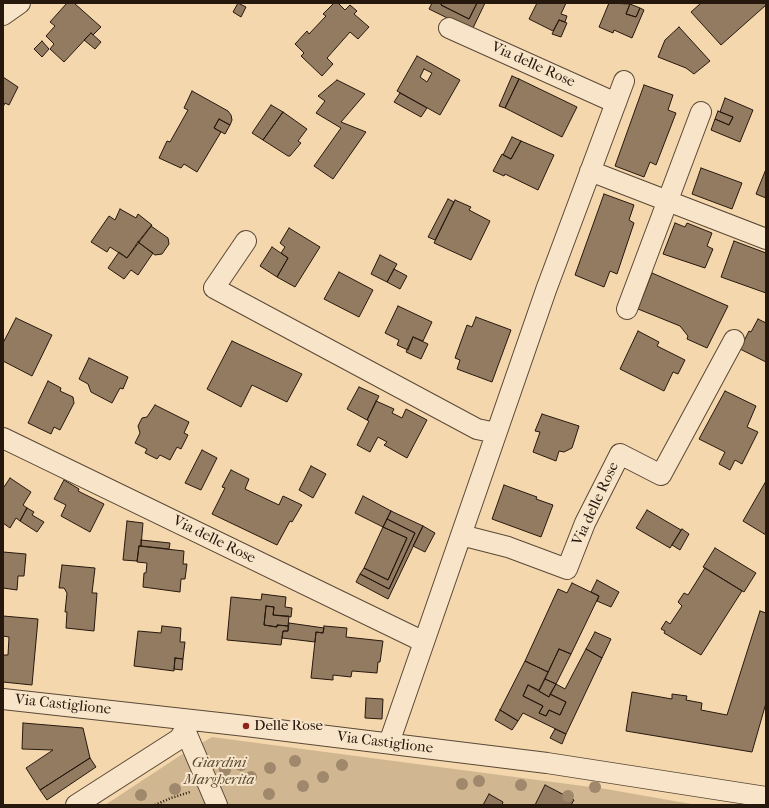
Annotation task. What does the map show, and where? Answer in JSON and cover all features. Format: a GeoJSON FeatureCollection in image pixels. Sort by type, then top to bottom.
{"type":"FeatureCollection","features":[{"type":"Feature","properties":{"kind":"street"},"geometry":{"type":"LineString","coordinates":[[3,15],[20,3]]}},
{"type":"Feature","properties":{"kind":"street","name":"Via delle Rose"},"geometry":{"type":"LineString","coordinates":[[449,28],[616,103]]}},
{"type":"Feature","properties":{"kind":"street"},"geometry":{"type":"LineString","coordinates":[[389,743],[546,290],[624,81]]}},
{"type":"Feature","properties":{"kind":"street"},"geometry":{"type":"LineString","coordinates":[[627,309],[701,112]]}},
{"type":"Feature","properties":{"kind":"street"},"geometry":{"type":"LineString","coordinates":[[590,171],[766,239]]}},
{"type":"Feature","properties":{"kind":"street"},"geometry":{"type":"LineString","coordinates":[[246,241],[214,288],[477,430],[496,433]]}},
{"type":"Feature","properties":{"kind":"street","name":"Via delle Rose"},"geometry":{"type":"LineString","coordinates":[[461,535],[508,547],[567,569],[585,523],[620,454],[661,475],[734,340]]}},
{"type":"Feature","properties":{"kind":"street","name":"Via delle Rose"},"geometry":{"type":"LineString","coordinates":[[3,438],[424,642]]}},
{"type":"Feature","properties":{"kind":"street","name":"Via Castiglione"},"geometry":{"type":"LineString","coordinates":[[3,699],[188,725],[389,743],[547,763],[766,797]]}},
{"type":"Feature","properties":{"kind":"street"},"geometry":{"type":"LineString","coordinates":[[188,725],[217,805]]}},
{"type":"Feature","properties":{"kind":"street"},"geometry":{"type":"LineString","coordinates":[[76,805],[179,739],[188,725]]}},
{"type":"Feature","properties":{"kind":"path"},"geometry":{"type":"LineString","coordinates":[[155,805],[209,785]]}},
{"type":"Feature","properties":{"kind":"green space","name":"Giardini Margherita"},"geometry":{"type":"Polygon","coordinates":[[[212,737],[606,789],[697,805],[105,805],[181,755],[212,737]]]}},
{"type":"Feature","properties":{"kind":"building"},"geometry":{"type":"Polygon","coordinates":[[[67,3],[74,3],[101,27],[93,35],[91,33],[64,62],[50,49],[54,44],[46,36],[55,26],[50,22],[67,3]]]}},
{"type":"Feature","properties":{"kind":"building"},"geometry":{"type":"Polygon","coordinates":[[[238,3],[246,7],[241,17],[233,12],[238,3]]]}},
{"type":"Feature","properties":{"kind":"building"},"geometry":{"type":"Polygon","coordinates":[[[334,3],[338,3],[345,10],[350,5],[357,11],[354,14],[369,27],[358,39],[350,32],[327,58],[333,64],[322,76],[301,56],[304,53],[295,44],[307,31],[309,34],[326,16],[323,14],[334,3]]]}},
{"type":"Feature","properties":{"kind":"building"},"geometry":{"type":"Polygon","coordinates":[[[432,3],[442,3],[441,5],[469,19],[477,3],[485,3],[472,30],[429,9],[432,3]]]}},
{"type":"Feature","properties":{"kind":"building"},"geometry":{"type":"Polygon","coordinates":[[[442,3],[477,3],[469,19],[441,5],[442,3]]]}},
{"type":"Feature","properties":{"kind":"building"},"geometry":{"type":"Polygon","coordinates":[[[537,3],[566,3],[561,14],[567,16],[565,22],[559,20],[553,31],[529,19],[537,3]]]}},
{"type":"Feature","properties":{"kind":"building"},"geometry":{"type":"Polygon","coordinates":[[[609,3],[630,4],[626,14],[636,17],[640,8],[644,10],[632,38],[614,30],[613,33],[599,27],[609,3]]]}},
{"type":"Feature","properties":{"kind":"building"},"geometry":{"type":"Polygon","coordinates":[[[701,3],[766,3],[766,5],[721,45],[691,12],[701,3]]]}},
{"type":"Feature","properties":{"kind":"building"},"geometry":{"type":"Polygon","coordinates":[[[630,4],[640,8],[636,17],[626,14],[630,4]]]}},
{"type":"Feature","properties":{"kind":"building"},"geometry":{"type":"Polygon","coordinates":[[[559,20],[567,23],[561,37],[552,34],[559,20]]]}},
{"type":"Feature","properties":{"kind":"building"},"geometry":{"type":"Polygon","coordinates":[[[679,27],[710,61],[694,74],[686,68],[658,57],[665,40],[679,27]]]}},
{"type":"Feature","properties":{"kind":"building"},"geometry":{"type":"Polygon","coordinates":[[[91,33],[101,42],[95,49],[84,40],[91,33]]]}},
{"type":"Feature","properties":{"kind":"building"},"geometry":{"type":"Polygon","coordinates":[[[42,41],[49,49],[42,57],[34,49],[42,41]]]}},
{"type":"Feature","properties":{"kind":"building"},"geometry":{"type":"Polygon","coordinates":[[[417,56],[460,80],[440,115],[397,91],[417,56]],[[424,69],[420,77],[427,82],[432,73],[424,69]]]}},
{"type":"Feature","properties":{"kind":"building"},"geometry":{"type":"Polygon","coordinates":[[[512,76],[519,79],[505,108],[499,106],[512,76]]]}},
{"type":"Feature","properties":{"kind":"building"},"geometry":{"type":"Polygon","coordinates":[[[3,77],[18,87],[9,105],[5,103],[3,107],[3,77]]]}},
{"type":"Feature","properties":{"kind":"building"},"geometry":{"type":"Polygon","coordinates":[[[519,79],[577,107],[562,137],[505,108],[519,79]]]}},
{"type":"Feature","properties":{"kind":"building"},"geometry":{"type":"Polygon","coordinates":[[[337,80],[365,94],[341,122],[366,132],[333,179],[314,166],[341,128],[316,113],[325,101],[318,96],[337,80]]]}},
{"type":"Feature","properties":{"kind":"building"},"geometry":{"type":"Polygon","coordinates":[[[644,85],[673,95],[668,110],[676,113],[656,165],[650,162],[644,177],[615,166],[644,85]]]}},
{"type":"Feature","properties":{"kind":"building"},"geometry":{"type":"Polygon","coordinates":[[[192,91],[228,111],[232,120],[230,125],[219,119],[214,128],[221,132],[197,172],[184,164],[181,168],[159,158],[167,141],[170,142],[188,110],[184,108],[192,91]]]}},
{"type":"Feature","properties":{"kind":"building"},"geometry":{"type":"Polygon","coordinates":[[[400,93],[427,108],[421,117],[394,102],[400,93]]]}},
{"type":"Feature","properties":{"kind":"building"},"geometry":{"type":"Polygon","coordinates":[[[725,98],[753,110],[740,142],[711,130],[715,119],[729,125],[733,117],[720,112],[725,98]]]}},
{"type":"Feature","properties":{"kind":"building"},"geometry":{"type":"Polygon","coordinates":[[[271,105],[283,112],[263,140],[252,133],[271,105]]]}},
{"type":"Feature","properties":{"kind":"building"},"geometry":{"type":"Polygon","coordinates":[[[718,111],[733,117],[729,125],[715,119],[718,111]]]}},
{"type":"Feature","properties":{"kind":"building"},"geometry":{"type":"Polygon","coordinates":[[[283,112],[307,129],[298,141],[301,143],[290,156],[263,140],[283,112]]]}},
{"type":"Feature","properties":{"kind":"building"},"geometry":{"type":"Polygon","coordinates":[[[219,119],[230,125],[225,134],[214,128],[219,119]]]}},
{"type":"Feature","properties":{"kind":"building"},"geometry":{"type":"Polygon","coordinates":[[[512,137],[521,141],[511,159],[503,155],[512,137]]]}},
{"type":"Feature","properties":{"kind":"building"},"geometry":{"type":"Polygon","coordinates":[[[521,141],[554,155],[538,190],[505,174],[504,176],[493,171],[502,154],[511,159],[521,141]]]}},
{"type":"Feature","properties":{"kind":"building"},"geometry":{"type":"Polygon","coordinates":[[[701,168],[742,183],[732,209],[692,194],[701,168]]]}},
{"type":"Feature","properties":{"kind":"building"},"geometry":{"type":"Polygon","coordinates":[[[766,169],[766,198],[756,194],[766,169]]]}},
{"type":"Feature","properties":{"kind":"building"},"geometry":{"type":"Polygon","coordinates":[[[604,194],[634,205],[629,220],[634,223],[617,274],[610,271],[604,287],[575,275],[604,194]]]}},
{"type":"Feature","properties":{"kind":"building"},"geometry":{"type":"Polygon","coordinates":[[[448,199],[454,202],[435,240],[428,237],[448,199]]]}},
{"type":"Feature","properties":{"kind":"building"},"geometry":{"type":"Polygon","coordinates":[[[455,200],[471,207],[469,210],[490,221],[471,260],[434,243],[455,200]]]}},
{"type":"Feature","properties":{"kind":"building"},"geometry":{"type":"Polygon","coordinates":[[[120,209],[136,218],[138,214],[152,225],[127,258],[110,247],[107,252],[91,242],[109,216],[115,220],[120,209]]]}},
{"type":"Feature","properties":{"kind":"building"},"geometry":{"type":"Polygon","coordinates":[[[675,223],[685,227],[687,223],[712,233],[707,246],[713,249],[705,268],[663,254],[675,223]]]}},
{"type":"Feature","properties":{"kind":"building"},"geometry":{"type":"Polygon","coordinates":[[[151,226],[168,238],[169,244],[162,254],[155,255],[138,242],[151,226]]]}},
{"type":"Feature","properties":{"kind":"building"},"geometry":{"type":"Polygon","coordinates":[[[289,228],[320,247],[295,287],[277,277],[288,258],[281,253],[285,247],[280,243],[289,228]]]}},
{"type":"Feature","properties":{"kind":"building"},"geometry":{"type":"Polygon","coordinates":[[[734,241],[766,253],[766,293],[721,277],[734,241]]]}},
{"type":"Feature","properties":{"kind":"building"},"geometry":{"type":"Polygon","coordinates":[[[138,242],[153,253],[138,275],[131,270],[124,279],[108,268],[119,252],[127,258],[138,242]]]}},
{"type":"Feature","properties":{"kind":"building"},"geometry":{"type":"Polygon","coordinates":[[[272,247],[288,258],[277,277],[260,266],[272,247]]]}},
{"type":"Feature","properties":{"kind":"building"},"geometry":{"type":"Polygon","coordinates":[[[380,255],[397,264],[387,282],[371,274],[380,255]]]}},
{"type":"Feature","properties":{"kind":"building"},"geometry":{"type":"Polygon","coordinates":[[[394,269],[407,276],[400,289],[387,282],[394,269]]]}},
{"type":"Feature","properties":{"kind":"building"},"geometry":{"type":"Polygon","coordinates":[[[339,272],[373,290],[359,317],[324,299],[339,272]]]}},
{"type":"Feature","properties":{"kind":"building"},"geometry":{"type":"Polygon","coordinates":[[[652,273],[728,306],[707,348],[687,339],[688,336],[680,326],[638,309],[652,273]]]}},
{"type":"Feature","properties":{"kind":"building"},"geometry":{"type":"Polygon","coordinates":[[[398,306],[432,322],[423,341],[413,337],[408,350],[397,345],[399,340],[385,333],[398,306]]]}},
{"type":"Feature","properties":{"kind":"building"},"geometry":{"type":"Polygon","coordinates":[[[476,317],[511,330],[492,382],[457,369],[460,360],[455,358],[467,325],[472,327],[476,317]]]}},
{"type":"Feature","properties":{"kind":"building"},"geometry":{"type":"Polygon","coordinates":[[[16,318],[52,335],[32,376],[3,361],[3,343],[16,318]]]}},
{"type":"Feature","properties":{"kind":"building"},"geometry":{"type":"Polygon","coordinates":[[[758,319],[766,323],[766,362],[740,349],[749,331],[751,332],[758,319]]]}},
{"type":"Feature","properties":{"kind":"building"},"geometry":{"type":"Polygon","coordinates":[[[638,331],[659,342],[657,346],[685,360],[678,374],[673,372],[664,391],[620,369],[638,331]]]}},
{"type":"Feature","properties":{"kind":"building"},"geometry":{"type":"Polygon","coordinates":[[[413,337],[428,344],[421,359],[406,352],[413,337]]]}},
{"type":"Feature","properties":{"kind":"building"},"geometry":{"type":"Polygon","coordinates":[[[232,341],[302,374],[287,402],[252,385],[241,407],[207,389],[232,341]]]}},
{"type":"Feature","properties":{"kind":"building"},"geometry":{"type":"Polygon","coordinates":[[[89,358],[128,377],[123,389],[120,388],[112,403],[91,392],[88,384],[79,379],[89,358]]]}},
{"type":"Feature","properties":{"kind":"building"},"geometry":{"type":"Polygon","coordinates":[[[48,381],[61,388],[60,391],[73,397],[74,403],[60,430],[54,427],[51,434],[28,423],[48,381]]]}},
{"type":"Feature","properties":{"kind":"building"},"geometry":{"type":"Polygon","coordinates":[[[359,387],[379,396],[367,420],[347,409],[359,387]]]}},
{"type":"Feature","properties":{"kind":"building"},"geometry":{"type":"Polygon","coordinates":[[[725,391],[756,406],[747,427],[758,432],[742,464],[735,460],[730,470],[719,464],[725,452],[699,439],[725,391]]]}},
{"type":"Feature","properties":{"kind":"building"},"geometry":{"type":"Polygon","coordinates":[[[376,401],[394,409],[392,413],[402,418],[406,409],[427,420],[407,458],[384,445],[387,442],[378,437],[370,452],[357,445],[369,421],[367,420],[376,401]]]}},
{"type":"Feature","properties":{"kind":"building"},"geometry":{"type":"Polygon","coordinates":[[[155,405],[189,422],[184,433],[188,435],[181,449],[177,447],[170,460],[160,455],[157,459],[145,453],[147,449],[135,443],[140,433],[138,426],[142,418],[147,417],[155,405]]]}},
{"type":"Feature","properties":{"kind":"building"},"geometry":{"type":"Polygon","coordinates":[[[542,414],[579,426],[572,448],[564,452],[559,451],[556,461],[533,452],[540,432],[535,431],[542,414]]]}},
{"type":"Feature","properties":{"kind":"building"},"geometry":{"type":"Polygon","coordinates":[[[202,450],[217,458],[201,490],[185,483],[202,450]]]}},
{"type":"Feature","properties":{"kind":"building"},"geometry":{"type":"Polygon","coordinates":[[[311,466],[326,474],[313,498],[299,490],[311,466]]]}},
{"type":"Feature","properties":{"kind":"building"},"geometry":{"type":"Polygon","coordinates":[[[231,470],[249,479],[245,489],[279,505],[283,496],[302,505],[292,522],[290,521],[277,545],[212,514],[225,488],[222,487],[231,470]]]}},
{"type":"Feature","properties":{"kind":"building"},"geometry":{"type":"Polygon","coordinates":[[[10,478],[31,492],[23,505],[27,508],[20,521],[16,518],[10,528],[3,523],[3,486],[4,487],[10,478]]]}},
{"type":"Feature","properties":{"kind":"building"},"geometry":{"type":"Polygon","coordinates":[[[64,480],[79,489],[78,491],[104,504],[90,532],[61,516],[66,505],[54,499],[64,480]]]}},
{"type":"Feature","properties":{"kind":"building"},"geometry":{"type":"Polygon","coordinates":[[[766,481],[766,535],[743,521],[766,481]]]}},
{"type":"Feature","properties":{"kind":"building"},"geometry":{"type":"Polygon","coordinates":[[[504,485],[537,497],[536,499],[553,505],[541,537],[492,519],[504,485]]]}},
{"type":"Feature","properties":{"kind":"building"},"geometry":{"type":"Polygon","coordinates":[[[363,496],[391,511],[383,527],[355,513],[363,496]]]}},
{"type":"Feature","properties":{"kind":"building"},"geometry":{"type":"Polygon","coordinates":[[[27,508],[34,512],[32,515],[44,522],[37,532],[20,521],[27,508]]]}},
{"type":"Feature","properties":{"kind":"building"},"geometry":{"type":"Polygon","coordinates":[[[647,510],[681,530],[670,548],[636,528],[647,510]]]}},
{"type":"Feature","properties":{"kind":"building"},"geometry":{"type":"Polygon","coordinates":[[[391,511],[423,526],[388,599],[356,582],[360,574],[389,589],[415,533],[387,519],[391,511]]]}},
{"type":"Feature","properties":{"kind":"building"},"geometry":{"type":"Polygon","coordinates":[[[387,519],[415,533],[389,589],[360,574],[364,568],[388,580],[407,538],[383,527],[387,519]]]}},
{"type":"Feature","properties":{"kind":"building"},"geometry":{"type":"Polygon","coordinates":[[[127,521],[143,523],[141,546],[139,546],[137,561],[123,560],[127,521]]]}},
{"type":"Feature","properties":{"kind":"building"},"geometry":{"type":"Polygon","coordinates":[[[423,526],[435,533],[425,552],[413,546],[423,526]]]}},
{"type":"Feature","properties":{"kind":"building"},"geometry":{"type":"Polygon","coordinates":[[[383,527],[407,538],[388,580],[364,568],[383,527]]]}},
{"type":"Feature","properties":{"kind":"building"},"geometry":{"type":"Polygon","coordinates":[[[682,529],[689,534],[680,550],[672,545],[682,529]]]}},
{"type":"Feature","properties":{"kind":"building"},"geometry":{"type":"Polygon","coordinates":[[[141,540],[170,543],[169,549],[141,546],[141,540]]]}},
{"type":"Feature","properties":{"kind":"building"},"geometry":{"type":"Polygon","coordinates":[[[139,546],[184,551],[183,564],[187,564],[185,579],[181,579],[180,592],[143,587],[144,573],[146,573],[147,563],[137,562],[139,546]]]}},
{"type":"Feature","properties":{"kind":"building"},"geometry":{"type":"Polygon","coordinates":[[[715,548],[756,573],[744,592],[703,567],[715,548]]]}},
{"type":"Feature","properties":{"kind":"building"},"geometry":{"type":"Polygon","coordinates":[[[3,552],[26,554],[24,576],[18,576],[17,590],[3,588],[3,552]]]}},
{"type":"Feature","properties":{"kind":"building"},"geometry":{"type":"Polygon","coordinates":[[[62,565],[95,568],[92,593],[97,593],[94,631],[66,628],[67,612],[65,612],[67,593],[64,588],[59,588],[62,565]]]}},
{"type":"Feature","properties":{"kind":"building"},"geometry":{"type":"Polygon","coordinates":[[[705,568],[742,591],[701,655],[664,633],[665,631],[661,629],[666,621],[670,624],[682,606],[678,602],[684,593],[688,595],[705,568]]]}},
{"type":"Feature","properties":{"kind":"building"},"geometry":{"type":"Polygon","coordinates":[[[597,580],[619,592],[611,607],[597,601],[599,596],[591,592],[597,580]]]}},
{"type":"Feature","properties":{"kind":"building"},"geometry":{"type":"Polygon","coordinates":[[[572,583],[599,596],[571,654],[559,649],[548,672],[525,661],[558,589],[567,593],[572,583]]]}},
{"type":"Feature","properties":{"kind":"building"},"geometry":{"type":"Polygon","coordinates":[[[262,594],[286,597],[285,607],[292,608],[291,617],[273,615],[274,607],[266,606],[264,625],[277,627],[277,625],[288,626],[288,631],[283,631],[281,645],[227,640],[231,597],[261,600],[262,594]]]}},
{"type":"Feature","properties":{"kind":"building"},"geometry":{"type":"Polygon","coordinates":[[[266,606],[274,607],[273,615],[289,616],[288,626],[277,625],[277,627],[264,625],[266,606]]]}},
{"type":"Feature","properties":{"kind":"building"},"geometry":{"type":"Polygon","coordinates":[[[760,611],[766,613],[766,703],[752,752],[626,731],[632,692],[672,699],[672,694],[687,696],[686,700],[702,703],[701,710],[727,715],[760,611]]]}},
{"type":"Feature","properties":{"kind":"building"},"geometry":{"type":"Polygon","coordinates":[[[3,616],[38,619],[32,685],[3,682],[3,655],[8,655],[9,637],[3,636],[3,616]]]}},
{"type":"Feature","properties":{"kind":"building"},"geometry":{"type":"Polygon","coordinates":[[[289,623],[324,628],[323,633],[316,632],[315,642],[282,638],[283,631],[288,631],[289,623]]]}},
{"type":"Feature","properties":{"kind":"building"},"geometry":{"type":"Polygon","coordinates":[[[162,626],[181,628],[180,642],[185,642],[183,659],[175,658],[174,671],[134,666],[138,631],[161,633],[162,626]]]}},
{"type":"Feature","properties":{"kind":"building"},"geometry":{"type":"Polygon","coordinates":[[[324,626],[347,628],[346,637],[383,641],[377,673],[352,671],[351,677],[333,675],[333,680],[311,678],[316,632],[323,633],[324,626]]]}},
{"type":"Feature","properties":{"kind":"building"},"geometry":{"type":"Polygon","coordinates":[[[595,632],[611,639],[602,658],[586,649],[595,632]]]}},
{"type":"Feature","properties":{"kind":"building"},"geometry":{"type":"Polygon","coordinates":[[[559,649],[571,654],[556,684],[545,679],[559,649]]]}},
{"type":"Feature","properties":{"kind":"building"},"geometry":{"type":"Polygon","coordinates":[[[586,649],[602,658],[566,734],[523,713],[518,721],[500,710],[525,661],[548,672],[539,690],[528,685],[523,696],[543,706],[539,713],[546,716],[549,710],[560,715],[566,702],[550,694],[556,684],[565,689],[586,649]]]}},
{"type":"Feature","properties":{"kind":"building"},"geometry":{"type":"Polygon","coordinates":[[[175,658],[183,659],[182,670],[174,669],[175,658]]]}},
{"type":"Feature","properties":{"kind":"building"},"geometry":{"type":"Polygon","coordinates":[[[545,679],[556,684],[549,697],[539,691],[545,679]]]}},
{"type":"Feature","properties":{"kind":"building"},"geometry":{"type":"Polygon","coordinates":[[[528,685],[549,697],[550,694],[566,702],[560,715],[549,710],[546,716],[539,713],[543,706],[523,696],[528,685]]]}},
{"type":"Feature","properties":{"kind":"building"},"geometry":{"type":"Polygon","coordinates":[[[366,698],[383,699],[382,719],[365,718],[366,698]]]}},
{"type":"Feature","properties":{"kind":"building"},"geometry":{"type":"Polygon","coordinates":[[[500,710],[518,721],[512,730],[495,720],[500,710]]]}},
{"type":"Feature","properties":{"kind":"building"},"geometry":{"type":"Polygon","coordinates":[[[23,723],[83,728],[90,758],[40,790],[26,768],[53,750],[22,749],[23,723]]]}},
{"type":"Feature","properties":{"kind":"building"},"geometry":{"type":"Polygon","coordinates":[[[555,729],[566,734],[562,744],[550,738],[555,729]]]}},
{"type":"Feature","properties":{"kind":"building"},"geometry":{"type":"Polygon","coordinates":[[[90,758],[96,767],[47,800],[40,790],[90,758]]]}},
{"type":"Feature","properties":{"kind":"building"},"geometry":{"type":"Polygon","coordinates":[[[545,785],[574,800],[571,805],[535,805],[545,785]]]}},
{"type":"Feature","properties":{"kind":"building"},"geometry":{"type":"Polygon","coordinates":[[[489,794],[503,802],[502,805],[483,805],[489,794]]]}},
{"type":"Feature","properties":{"kind":"place","name":"Delle Rose"},"geometry":{"type":"Point","coordinates":[246,726]}}]}
